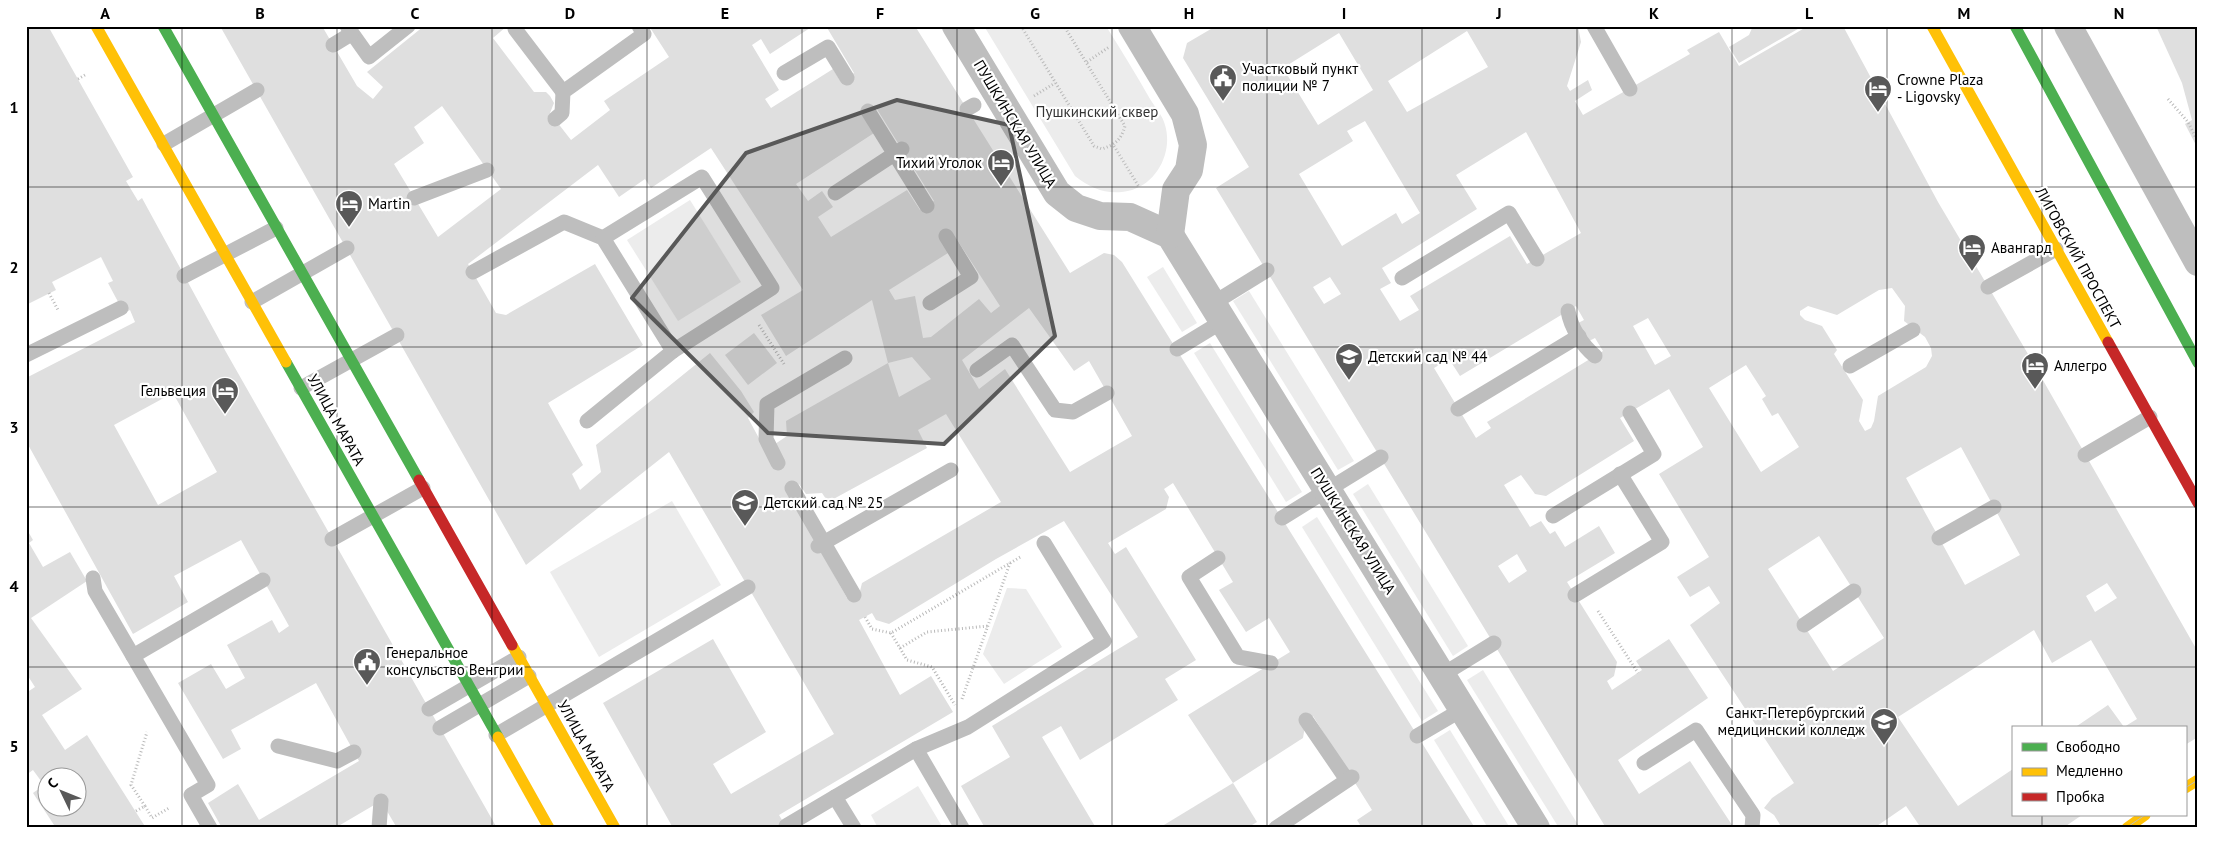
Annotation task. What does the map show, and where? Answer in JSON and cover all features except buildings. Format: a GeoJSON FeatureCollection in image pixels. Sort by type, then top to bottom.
{"type":"FeatureCollection","features":[{"type":"Feature","properties":{"kind":"street","name":"УЛИЦА МАРАТА"},"geometry":{"type":"LineString","coordinates":[[96,26],[549,828]]}},
{"type":"Feature","properties":{"kind":"street","name":"УЛИЦА МАРАТА"},"geometry":{"type":"LineString","coordinates":[[163,26],[615,828]]}},
{"type":"Feature","properties":{"kind":"street","name":"ПУШКИНСКАЯ УЛИЦА"},"geometry":{"type":"LineString","coordinates":[[956,26],[1057,192],[1076,208],[1100,216],[1130,217],[1170,235],[1536,828]]}},
{"type":"Feature","properties":{"kind":"street","name":"ЛИГОВСКИЙ ПРОСПЕКТ"},"geometry":{"type":"LineString","coordinates":[[1932,26],[2198,503]]}},
{"type":"Feature","properties":{"kind":"street"},"geometry":{"type":"LineString","coordinates":[[2015,26],[2198,363]]}},
{"type":"Feature","properties":{"kind":"street"},"geometry":{"type":"LineString","coordinates":[[2068,26],[2198,262]]}},
{"type":"Feature","properties":{"kind":"street"},"geometry":{"type":"LineString","coordinates":[[1130,31],[1185,114],[1193,145],[1189,170],[1176,190],[1170,235]]}},
{"type":"Feature","properties":{"kind":"street"},"geometry":{"type":"LineString","coordinates":[[1130,217],[1176,190]]}},
{"type":"Feature","properties":{"kind":"street"},"geometry":{"type":"LineString","coordinates":[[2186,787],[2198,780]]}},
{"type":"Feature","properties":{"kind":"street"},"geometry":{"type":"LineString","coordinates":[[2127,828],[2144,816]]}},
{"type":"Feature","properties":{"kind":"lane"},"geometry":{"type":"LineString","coordinates":[[333,45],[349,30],[369,57],[408,26]]}},
{"type":"Feature","properties":{"kind":"lane"},"geometry":{"type":"LineString","coordinates":[[562,92],[644,34],[639,26]]}},
{"type":"Feature","properties":{"kind":"lane"},"geometry":{"type":"LineString","coordinates":[[1597,27],[1630,89]]}},
{"type":"Feature","properties":{"kind":"lane"},"geometry":{"type":"LineString","coordinates":[[515,28],[562,92],[562,113],[555,119]]}},
{"type":"Feature","properties":{"kind":"lane"},"geometry":{"type":"LineString","coordinates":[[784,74],[828,47],[847,78]]}},
{"type":"Feature","properties":{"kind":"lane"},"geometry":{"type":"LineString","coordinates":[[164,144],[256,90]]}},
{"type":"Feature","properties":{"kind":"lane"},"geometry":{"type":"LineString","coordinates":[[868,110],[898,152],[927,206]]}},
{"type":"Feature","properties":{"kind":"lane"},"geometry":{"type":"LineString","coordinates":[[835,193],[898,152]]}},
{"type":"Feature","properties":{"kind":"lane"},"geometry":{"type":"LineString","coordinates":[[414,198],[487,170]]}},
{"type":"Feature","properties":{"kind":"lane"},"geometry":{"type":"LineString","coordinates":[[587,421],[673,351],[772,288],[702,177],[603,238]]}},
{"type":"Feature","properties":{"kind":"lane"},"geometry":{"type":"LineString","coordinates":[[1402,278],[1509,213],[1537,259]]}},
{"type":"Feature","properties":{"kind":"lane"},"geometry":{"type":"LineString","coordinates":[[473,272],[564,222],[603,238],[673,351]]}},
{"type":"Feature","properties":{"kind":"lane"},"geometry":{"type":"LineString","coordinates":[[184,276],[276,228]]}},
{"type":"Feature","properties":{"kind":"lane"},"geometry":{"type":"LineString","coordinates":[[930,303],[971,277],[946,236]]}},
{"type":"Feature","properties":{"kind":"lane"},"geometry":{"type":"LineString","coordinates":[[252,302],[347,248]]}},
{"type":"Feature","properties":{"kind":"lane"},"geometry":{"type":"LineString","coordinates":[[1988,287],[2056,249]]}},
{"type":"Feature","properties":{"kind":"lane"},"geometry":{"type":"LineString","coordinates":[[1177,349],[1267,270]]}},
{"type":"Feature","properties":{"kind":"lane"},"geometry":{"type":"LineString","coordinates":[[26,355],[121,308]]}},
{"type":"Feature","properties":{"kind":"lane"},"geometry":{"type":"LineString","coordinates":[[1568,311],[1570,321],[1586,348],[1595,356]]}},
{"type":"Feature","properties":{"kind":"lane"},"geometry":{"type":"LineString","coordinates":[[1850,366],[1913,330]]}},
{"type":"Feature","properties":{"kind":"lane"},"geometry":{"type":"LineString","coordinates":[[301,388],[396,335]]}},
{"type":"Feature","properties":{"kind":"lane"},"geometry":{"type":"LineString","coordinates":[[1458,409],[1579,336]]}},
{"type":"Feature","properties":{"kind":"lane"},"geometry":{"type":"LineString","coordinates":[[977,370],[1012,346],[1055,410],[1073,412],[1107,393]]}},
{"type":"Feature","properties":{"kind":"lane"},"geometry":{"type":"LineString","coordinates":[[778,463],[766,439],[767,404],[845,358]]}},
{"type":"Feature","properties":{"kind":"lane"},"geometry":{"type":"LineString","coordinates":[[1553,516],[1654,454],[1630,413]]}},
{"type":"Feature","properties":{"kind":"lane"},"geometry":{"type":"LineString","coordinates":[[2085,455],[2150,417]]}},
{"type":"Feature","properties":{"kind":"lane"},"geometry":{"type":"LineString","coordinates":[[1282,518],[1381,457]]}},
{"type":"Feature","properties":{"kind":"lane"},"geometry":{"type":"LineString","coordinates":[[821,545],[951,470]]}},
{"type":"Feature","properties":{"kind":"lane"},"geometry":{"type":"LineString","coordinates":[[1580,592],[1662,542],[1620,474]]}},
{"type":"Feature","properties":{"kind":"lane"},"geometry":{"type":"LineString","coordinates":[[332,539],[423,488]]}},
{"type":"Feature","properties":{"kind":"lane"},"geometry":{"type":"LineString","coordinates":[[792,488],[821,545],[854,595]]}},
{"type":"Feature","properties":{"kind":"lane"},"geometry":{"type":"LineString","coordinates":[[1939,538],[1994,507]]}},
{"type":"Feature","properties":{"kind":"lane"},"geometry":{"type":"LineString","coordinates":[[786,826],[916,749],[968,727],[1104,641],[1044,543]]}},
{"type":"Feature","properties":{"kind":"lane"},"geometry":{"type":"LineString","coordinates":[[1218,558],[1189,577],[1238,656],[1271,663]]}},
{"type":"Feature","properties":{"kind":"lane"},"geometry":{"type":"LineString","coordinates":[[93,578],[95,591],[208,785],[191,795],[210,828]]}},
{"type":"Feature","properties":{"kind":"lane"},"geometry":{"type":"LineString","coordinates":[[133,656],[263,580]]}},
{"type":"Feature","properties":{"kind":"lane"},"geometry":{"type":"LineString","coordinates":[[496,735],[748,587]]}},
{"type":"Feature","properties":{"kind":"lane"},"geometry":{"type":"LineString","coordinates":[[1804,625],[1854,591]]}},
{"type":"Feature","properties":{"kind":"lane"},"geometry":{"type":"LineString","coordinates":[[1442,675],[1494,643]]}},
{"type":"Feature","properties":{"kind":"lane"},"geometry":{"type":"LineString","coordinates":[[429,709],[519,657]]}},
{"type":"Feature","properties":{"kind":"lane"},"geometry":{"type":"LineString","coordinates":[[440,728],[529,676]]}},
{"type":"Feature","properties":{"kind":"lane"},"geometry":{"type":"LineString","coordinates":[[1417,736],[1463,709]]}},
{"type":"Feature","properties":{"kind":"lane"},"geometry":{"type":"LineString","coordinates":[[1276,828],[1350,779],[1306,720]]}},
{"type":"Feature","properties":{"kind":"lane"},"geometry":{"type":"LineString","coordinates":[[1644,763],[1696,730],[1753,815],[1752,828]]}},
{"type":"Feature","properties":{"kind":"lane"},"geometry":{"type":"LineString","coordinates":[[278,746],[336,761],[354,752]]}},
{"type":"Feature","properties":{"kind":"lane"},"geometry":{"type":"LineString","coordinates":[[916,749],[962,828]]}},
{"type":"Feature","properties":{"kind":"lane"},"geometry":{"type":"LineString","coordinates":[[835,797],[854,828]]}},
{"type":"Feature","properties":{"kind":"lane"},"geometry":{"type":"LineString","coordinates":[[379,828],[381,801]]}},
{"type":"Feature","properties":{"kind":"path"},"geometry":{"type":"LineString","coordinates":[[1020,26],[1094,146],[1102,149],[1114,145],[1122,138],[1125,126],[1064,26]]}},
{"type":"Feature","properties":{"kind":"path"},"geometry":{"type":"LineString","coordinates":[[1087,62],[1130,31]]}},
{"type":"Feature","properties":{"kind":"path"},"geometry":{"type":"LineString","coordinates":[[78,78],[85,75]]}},
{"type":"Feature","properties":{"kind":"path"},"geometry":{"type":"LineString","coordinates":[[1029,99],[1055,83]]}},
{"type":"Feature","properties":{"kind":"path"},"geometry":{"type":"LineString","coordinates":[[2168,99],[2188,122],[2198,142]]}},
{"type":"Feature","properties":{"kind":"path"},"geometry":{"type":"LineString","coordinates":[[1114,145],[1142,192]]}},
{"type":"Feature","properties":{"kind":"path"},"geometry":{"type":"LineString","coordinates":[[746,304],[797,386]]}},
{"type":"Feature","properties":{"kind":"path"},"geometry":{"type":"LineString","coordinates":[[865,617],[872,629],[891,633],[1044,543]]}},
{"type":"Feature","properties":{"kind":"path"},"geometry":{"type":"LineString","coordinates":[[891,633],[907,660],[932,667],[958,711],[1010,562]]}},
{"type":"Feature","properties":{"kind":"path"},"geometry":{"type":"LineString","coordinates":[[1580,592],[1638,673]]}},
{"type":"Feature","properties":{"kind":"path"},"geometry":{"type":"LineString","coordinates":[[900,648],[927,632],[988,626]]}},
{"type":"Feature","properties":{"kind":"path"},"geometry":{"type":"LineString","coordinates":[[157,698],[131,785],[152,818],[191,795]]}},
{"type":"Feature","properties":{"kind":"path"},"geometry":{"type":"LineString","coordinates":[[136,811],[145,806]]}},
{"type":"Feature","properties":{"kind":"highlighted area"},"geometry":{"type":"Polygon","coordinates":[[[897,100],[1009,125],[1055,336],[944,444],[768,433],[632,298],[746,153],[897,100]]]}},
{"type":"Feature","properties":{"kind":"green space","name":"Пушкинский сквер"},"geometry":{"type":"Polygon","coordinates":[[[984,26],[1106,26],[1164,122],[1167,145],[1165,155],[1156,173],[1141,186],[1124,192],[1109,192],[1095,188],[1075,176],[984,26]]]}},
{"type":"Feature","properties":{"kind":"green space"},"geometry":{"type":"Polygon","coordinates":[[[690,200],[741,282],[678,321],[627,240],[690,200]]]}},
{"type":"Feature","properties":{"kind":"green space"},"geometry":{"type":"Polygon","coordinates":[[[1163,267],[1197,323],[1182,332],[1147,277],[1163,267]]]}},
{"type":"Feature","properties":{"kind":"green space"},"geometry":{"type":"Polygon","coordinates":[[[1249,291],[1354,461],[1338,470],[1233,301],[1249,291]]]}},
{"type":"Feature","properties":{"kind":"green space"},"geometry":{"type":"Polygon","coordinates":[[[1210,343],[1302,492],[1286,502],[1194,353],[1210,343]]]}},
{"type":"Feature","properties":{"kind":"green space"},"geometry":{"type":"Polygon","coordinates":[[[1368,484],[1468,646],[1453,656],[1353,494],[1368,484]]]}},
{"type":"Feature","properties":{"kind":"green space"},"geometry":{"type":"Polygon","coordinates":[[[672,501],[721,585],[599,657],[550,572],[672,501]]]}},
{"type":"Feature","properties":{"kind":"green space"},"geometry":{"type":"Polygon","coordinates":[[[1317,517],[1438,711],[1422,721],[1302,527],[1317,517]]]}},
{"type":"Feature","properties":{"kind":"green space"},"geometry":{"type":"Polygon","coordinates":[[[1007,588],[1026,589],[1062,647],[1004,684],[983,654],[1007,588]]]}},
{"type":"Feature","properties":{"kind":"green space"},"geometry":{"type":"Polygon","coordinates":[[[1483,670],[1580,828],[1559,828],[1467,680],[1483,670]]]}},
{"type":"Feature","properties":{"kind":"green space"},"geometry":{"type":"Polygon","coordinates":[[[1450,730],[1510,828],[1488,828],[1434,740],[1450,730]]]}},
{"type":"Feature","properties":{"kind":"green space"},"geometry":{"type":"Polygon","coordinates":[[[918,786],[943,828],[878,828],[871,815],[918,786]]]}},
{"type":"Feature","properties":{"kind":"tram line"},"geometry":{"type":"LineString","coordinates":[[2186,787],[2198,780]]}},
{"type":"Feature","properties":{"kind":"tram line"},"geometry":{"type":"LineString","coordinates":[[2126,828],[2144,816]]}},
{"type":"Feature","properties":{"kind":"traffic: fast"},"geometry":{"type":"LineString","coordinates":[[163,26],[419,480]]}},
{"type":"Feature","properties":{"kind":"traffic: fast"},"geometry":{"type":"LineString","coordinates":[[2015,26],[2198,363]]}},
{"type":"Feature","properties":{"kind":"traffic: fast"},"geometry":{"type":"LineString","coordinates":[[286,362],[498,737]]}},
{"type":"Feature","properties":{"kind":"traffic: slow"},"geometry":{"type":"LineString","coordinates":[[96,26],[286,362]]}},
{"type":"Feature","properties":{"kind":"traffic: slow"},"geometry":{"type":"LineString","coordinates":[[1932,26],[2108,342]]}},
{"type":"Feature","properties":{"kind":"traffic: slow"},"geometry":{"type":"LineString","coordinates":[[512,645],[615,828]]}},
{"type":"Feature","properties":{"kind":"traffic: slow"},"geometry":{"type":"LineString","coordinates":[[498,737],[549,828]]}},
{"type":"Feature","properties":{"kind":"traffic: slow"},"geometry":{"type":"LineString","coordinates":[[2186,787],[2198,780]]}},
{"type":"Feature","properties":{"kind":"traffic: slow"},"geometry":{"type":"LineString","coordinates":[[2127,828],[2144,816]]}},
{"type":"Feature","properties":{"kind":"traffic: jam"},"geometry":{"type":"LineString","coordinates":[[2108,342],[2198,503]]}},
{"type":"Feature","properties":{"kind":"traffic: jam"},"geometry":{"type":"LineString","coordinates":[[419,480],[512,645]]}},
{"type":"Feature","properties":{"kind":"place","name":"Участковый пункт полиции № 7"},"geometry":{"type":"Point","coordinates":[1223,102]}},
{"type":"Feature","properties":{"kind":"place","name":"Crowne Plaza - Ligovsky"},"geometry":{"type":"Point","coordinates":[1878,113]}},
{"type":"Feature","properties":{"kind":"place","name":"Тихий Уголок"},"geometry":{"type":"Point","coordinates":[1001,187]}},
{"type":"Feature","properties":{"kind":"place","name":"Martin"},"geometry":{"type":"Point","coordinates":[349,228]}},
{"type":"Feature","properties":{"kind":"place","name":"Авангард"},"geometry":{"type":"Point","coordinates":[1972,272]}},
{"type":"Feature","properties":{"kind":"place","name":"Детский сад № 44"},"geometry":{"type":"Point","coordinates":[1349,381]}},
{"type":"Feature","properties":{"kind":"place","name":"Аллегро"},"geometry":{"type":"Point","coordinates":[2035,390]}},
{"type":"Feature","properties":{"kind":"place","name":"Гельвеция"},"geometry":{"type":"Point","coordinates":[225,415]}},
{"type":"Feature","properties":{"kind":"place","name":"Детский сад № 25"},"geometry":{"type":"Point","coordinates":[745,527]}},
{"type":"Feature","properties":{"kind":"place","name":"Генеральное консульство Венгрии"},"geometry":{"type":"Point","coordinates":[367,686]}},
{"type":"Feature","properties":{"kind":"place","name":"Санкт-Петербургский медицинский колледж"},"geometry":{"type":"Point","coordinates":[1884,746]}}]}
